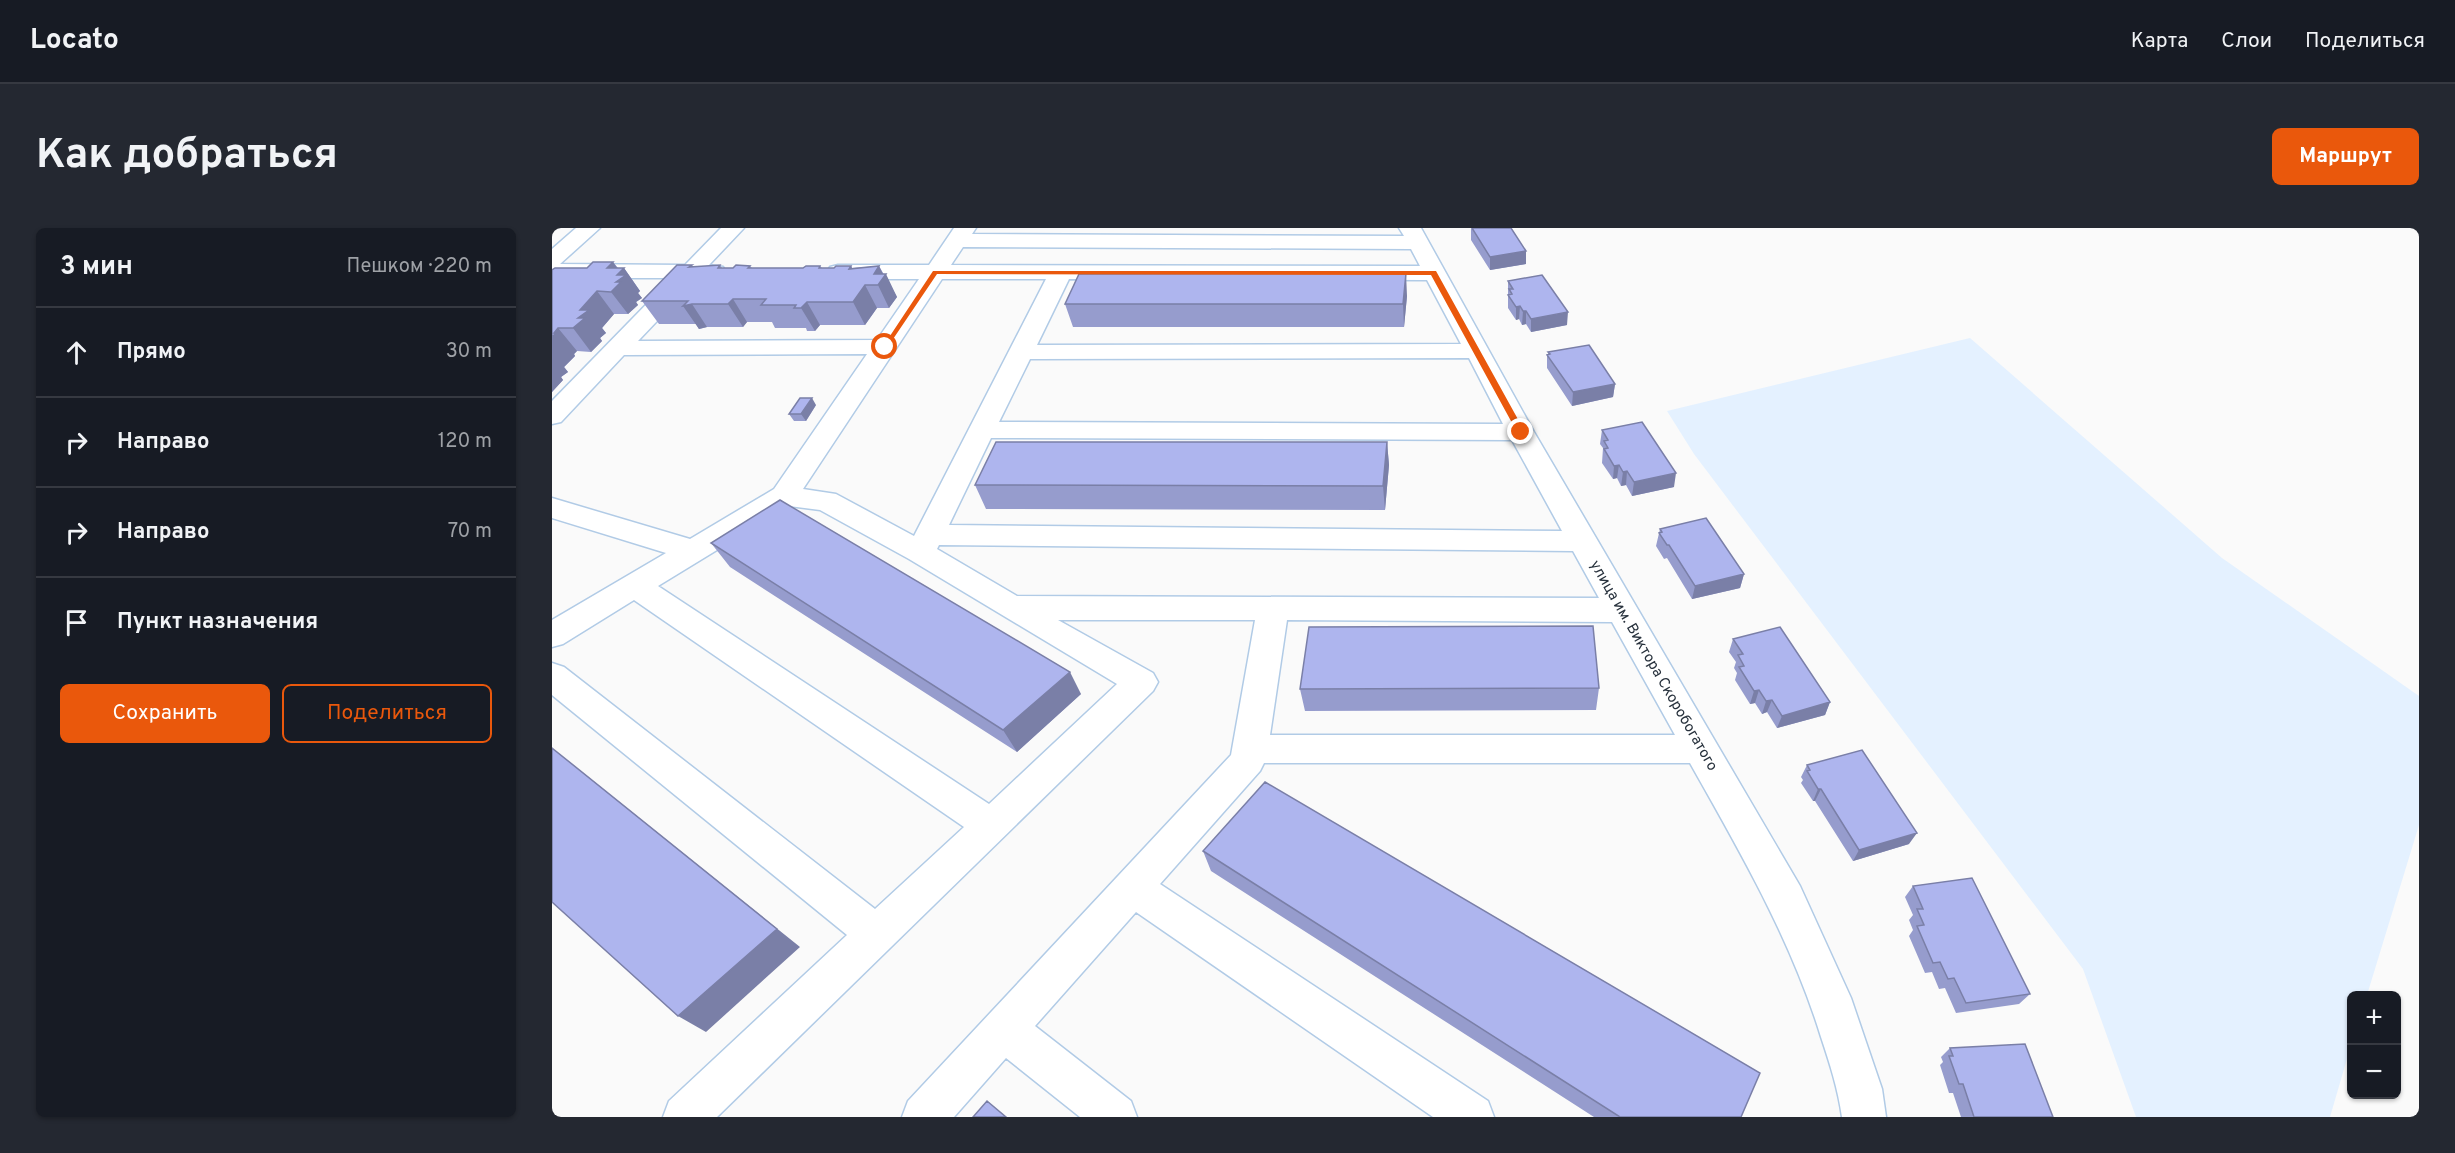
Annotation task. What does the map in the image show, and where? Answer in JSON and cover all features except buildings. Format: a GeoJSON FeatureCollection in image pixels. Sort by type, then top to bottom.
{"type":"FeatureCollection","features":[{"type":"Feature","properties":{"kind":"street"},"geometry":{"type":"LineString","coordinates":[[552,260],[589,228]]}},
{"type":"Feature","properties":{"kind":"street"},"geometry":{"type":"LineString","coordinates":[[552,416],[733,228]]}},
{"type":"Feature","properties":{"kind":"street"},"geometry":{"type":"LineString","coordinates":[[552,635],[784,496],[961,234],[1413,236]]}},
{"type":"Feature","properties":{"kind":"street","name":"улица им. Виктора Скоробогатого"},"geometry":{"type":"LineString","coordinates":[[1413,236],[1521,432],[1786,899],[1826,988],[1860,1089],[1864,1117]]}},
{"type":"Feature","properties":{"kind":"street"},"geometry":{"type":"LineString","coordinates":[[552,271],[737,272]]}},
{"type":"Feature","properties":{"kind":"street"},"geometry":{"type":"LineString","coordinates":[[819,272],[1433,273]]}},
{"type":"Feature","properties":{"kind":"street"},"geometry":{"type":"LineString","coordinates":[[924,544],[1061,272]]}},
{"type":"Feature","properties":{"kind":"street"},"geometry":{"type":"LineString","coordinates":[[618,348],[885,347]]}},
{"type":"Feature","properties":{"kind":"street"},"geometry":{"type":"LineString","coordinates":[[1021,352],[1476,351]]}},
{"type":"Feature","properties":{"kind":"street"},"geometry":{"type":"LineString","coordinates":[[982,430],[1521,432]]}},
{"type":"Feature","properties":{"kind":"street"},"geometry":{"type":"LineString","coordinates":[[685,1117],[1141,682],[1012,608],[924,544],[826,501],[784,496]]}},
{"type":"Feature","properties":{"kind":"street"},"geometry":{"type":"LineString","coordinates":[[552,508],[693,550]]}},
{"type":"Feature","properties":{"kind":"street"},"geometry":{"type":"LineString","coordinates":[[924,544],[1583,541]]}},
{"type":"Feature","properties":{"kind":"street"},"geometry":{"type":"LineString","coordinates":[[634,585],[991,825]]}},
{"type":"Feature","properties":{"kind":"street"},"geometry":{"type":"LineString","coordinates":[[1012,608],[1622,610]]}},
{"type":"Feature","properties":{"kind":"street"},"geometry":{"type":"LineString","coordinates":[[924,1117],[1248,761],[1273,609]]}},
{"type":"Feature","properties":{"kind":"street"},"geometry":{"type":"LineString","coordinates":[[552,676],[876,934]]}},
{"type":"Feature","properties":{"kind":"street"},"geometry":{"type":"LineString","coordinates":[[1251,749],[1700,749]]}},
{"type":"Feature","properties":{"kind":"street"},"geometry":{"type":"LineString","coordinates":[[1133,888],[1472,1117]]}},
{"type":"Feature","properties":{"kind":"street"},"geometry":{"type":"LineString","coordinates":[[1004,1029],[1115,1117]]}},
{"type":"Feature","properties":{"kind":"shaded area"},"geometry":{"type":"Polygon","coordinates":[[[1970,338],[2222,558],[2419,696],[2419,825],[2368,991],[2347,991],[2347,1059],[2330,1117],[2136,1117],[2083,969],[1694,454],[1667,411],[1970,338]]]}},
{"type":"Feature","properties":{"kind":"route"},"geometry":{"type":"LineString","coordinates":[[885,347],[935,272],[1433,273],[1521,432]]}}]}
